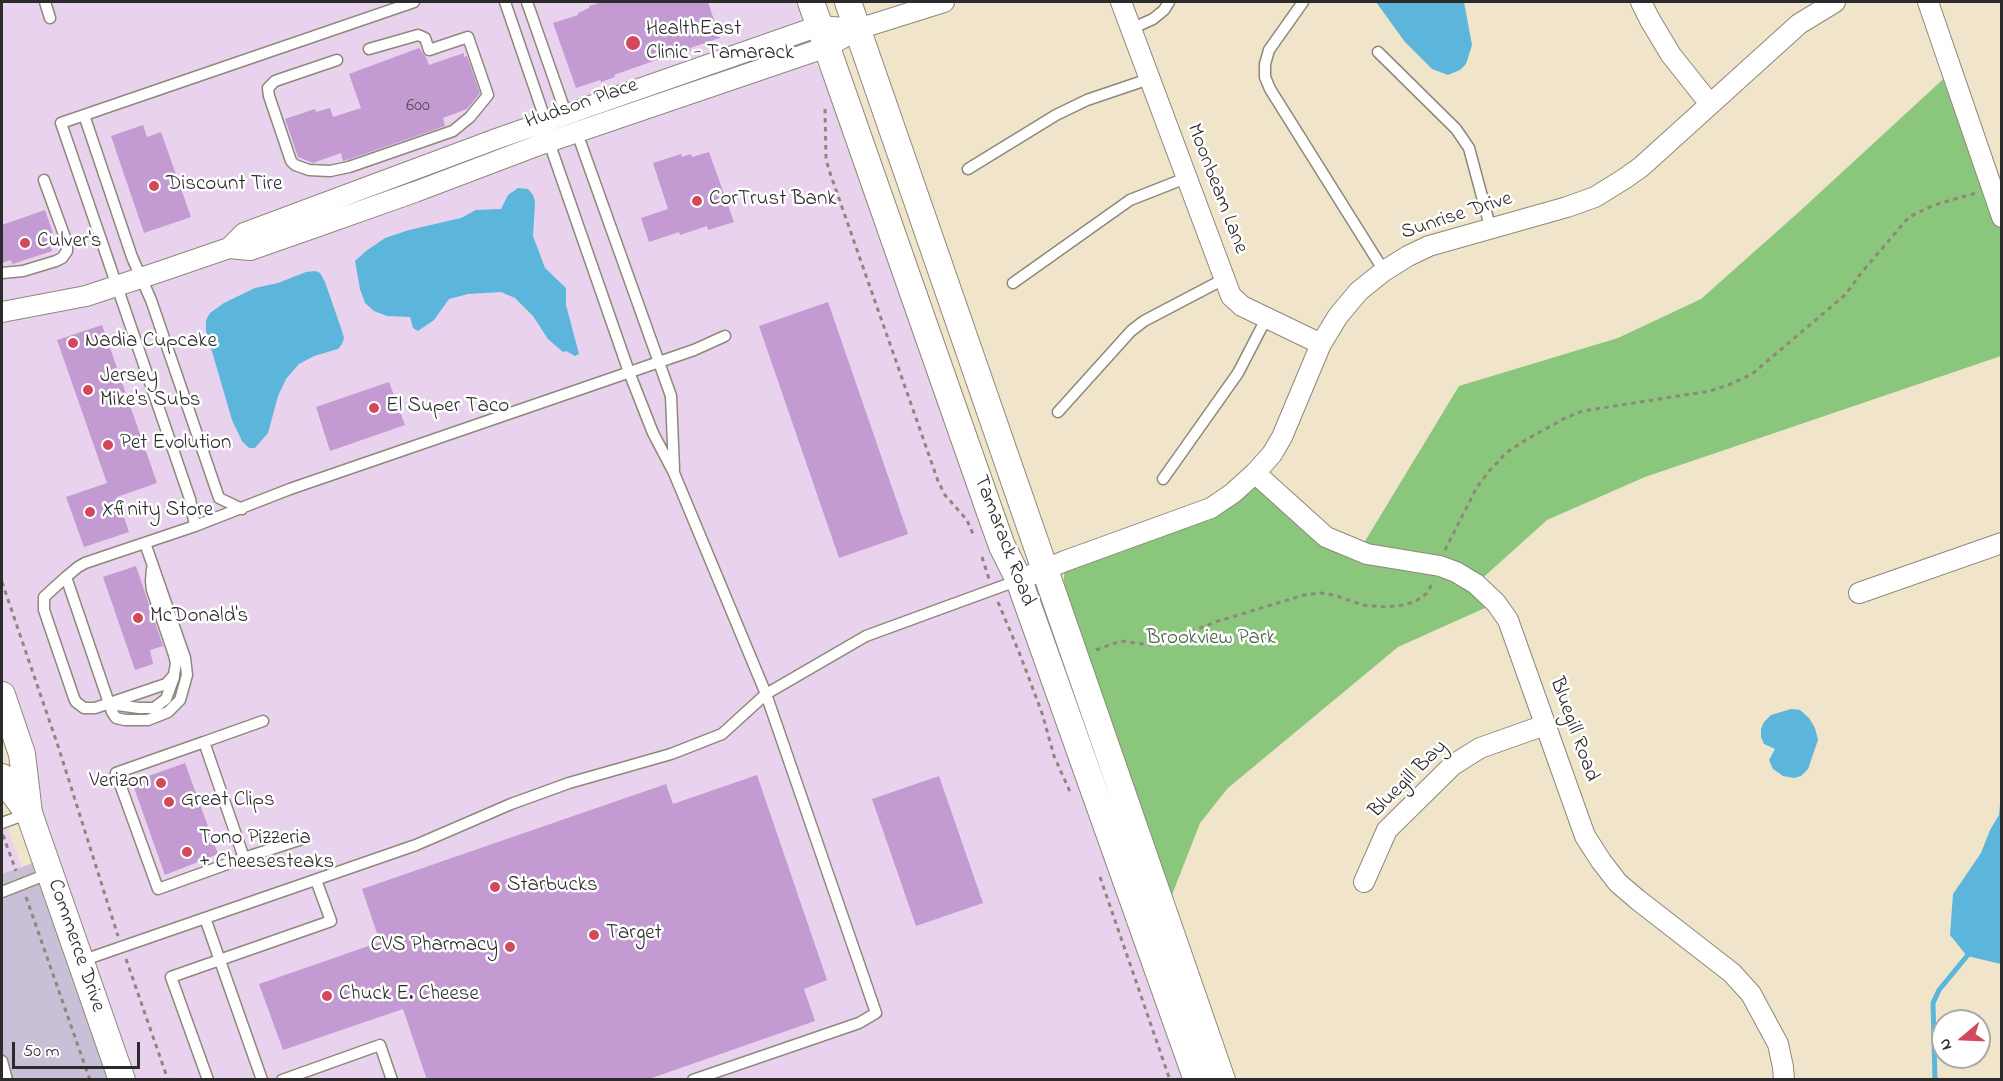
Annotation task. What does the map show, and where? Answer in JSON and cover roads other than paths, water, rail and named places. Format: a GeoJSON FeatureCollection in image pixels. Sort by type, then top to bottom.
{"type":"FeatureCollection","features":[{"type":"Feature","properties":{"kind":"street","name":"Tamarack Road"},"geometry":{"type":"LineString","coordinates":[[811,2],[1002,546],[1019,580],[1197,1080]]}},
{"type":"Feature","properties":{"kind":"street","name":"Tamarack Road"},"geometry":{"type":"LineString","coordinates":[[848,2],[1222,1080]]}},
{"type":"Feature","properties":{"kind":"street","name":"Hudson Place"},"geometry":{"type":"LineString","coordinates":[[229,248],[244,233],[567,113],[944,2]]}},
{"type":"Feature","properties":{"kind":"street","name":"Moonbeam Lane"},"geometry":{"type":"LineString","coordinates":[[1121,2],[1231,296],[1242,306],[1321,344]]}},
{"type":"Feature","properties":{"kind":"street"},"geometry":{"type":"LineString","coordinates":[[1641,2],[1671,55],[1710,104]]}},
{"type":"Feature","properties":{"kind":"street","name":"Sunrise Drive"},"geometry":{"type":"LineString","coordinates":[[1019,580],[1211,508],[1233,493],[1272,454],[1282,437],[1321,344],[1338,316],[1359,291],[1384,271],[1429,246],[1491,230],[1595,196],[1641,167],[1799,24],[1835,2]]}},
{"type":"Feature","properties":{"kind":"street"},"geometry":{"type":"LineString","coordinates":[[1928,2],[2001,217]]}},
{"type":"Feature","properties":{"kind":"street","name":"Hudson Place"},"geometry":{"type":"LineString","coordinates":[[2,312],[76,298],[229,248],[250,250],[577,132],[823,36]]}},
{"type":"Feature","properties":{"kind":"street","name":"Bluegill Road"},"geometry":{"type":"LineString","coordinates":[[1255,473],[1326,537],[1367,554],[1440,566],[1456,572],[1476,584],[1496,603],[1508,620],[1585,836],[1618,883],[1732,973],[1751,994],[1778,1044],[1784,1067],[1784,1080]]}},
{"type":"Feature","properties":{"kind":"street"},"geometry":{"type":"LineString","coordinates":[[1859,593],[2001,543]]}},
{"type":"Feature","properties":{"kind":"street","name":"Commerce Drive"},"geometry":{"type":"LineString","coordinates":[[2,695],[22,754],[29,813],[122,1080]]}},
{"type":"Feature","properties":{"kind":"street","name":"Bluegill Bay"},"geometry":{"type":"LineString","coordinates":[[1364,882],[1387,830],[1453,765],[1480,748],[1545,725]]}},
{"type":"Feature","properties":{"kind":"street","name":"Commerce Drive"},"geometry":{"type":"LineString","coordinates":[[2,777],[29,813]]}},
{"type":"Feature","properties":{"kind":"lane"},"geometry":{"type":"LineString","coordinates":[[45,2],[50,18]]}},
{"type":"Feature","properties":{"kind":"lane"},"geometry":{"type":"LineString","coordinates":[[195,526],[190,499],[61,123],[414,2]]}},
{"type":"Feature","properties":{"kind":"lane"},"geometry":{"type":"LineString","coordinates":[[505,2],[545,121],[549,141],[629,372],[653,433],[674,473],[766,694],[876,1013],[860,1023],[693,1080]]}},
{"type":"Feature","properties":{"kind":"lane"},"geometry":{"type":"LineString","coordinates":[[527,2],[567,113],[577,132],[673,406],[674,473]]}},
{"type":"Feature","properties":{"kind":"lane"},"geometry":{"type":"LineString","coordinates":[[1131,29],[1153,19],[1164,10],[1169,2]]}},
{"type":"Feature","properties":{"kind":"lane"},"geometry":{"type":"LineString","coordinates":[[1303,2],[1269,50],[1265,64],[1265,77],[1270,89],[1384,271]]}},
{"type":"Feature","properties":{"kind":"lane"},"geometry":{"type":"LineString","coordinates":[[337,60],[275,81],[268,88],[291,161],[309,170],[344,168],[453,131],[470,117],[488,95],[468,37],[429,50],[425,38],[418,36],[369,49]]}},
{"type":"Feature","properties":{"kind":"lane"},"geometry":{"type":"LineString","coordinates":[[1378,52],[1456,129],[1468,148],[1491,230]]}},
{"type":"Feature","properties":{"kind":"lane"},"geometry":{"type":"LineString","coordinates":[[968,169],[1056,115],[1087,100],[1149,79]]}},
{"type":"Feature","properties":{"kind":"lane"},"geometry":{"type":"LineString","coordinates":[[84,115],[132,257],[151,300],[219,498],[243,508]]}},
{"type":"Feature","properties":{"kind":"lane"},"geometry":{"type":"LineString","coordinates":[[1013,283],[1130,200],[1186,178]]}},
{"type":"Feature","properties":{"kind":"lane"},"geometry":{"type":"LineString","coordinates":[[2,273],[23,271],[56,261],[62,258],[67,251],[67,243],[44,180]]}},
{"type":"Feature","properties":{"kind":"lane"},"geometry":{"type":"LineString","coordinates":[[1058,412],[1131,331],[1144,321],[1224,279]]}},
{"type":"Feature","properties":{"kind":"lane"},"geometry":{"type":"LineString","coordinates":[[1164,479],[1238,372],[1267,317]]}},
{"type":"Feature","properties":{"kind":"lane"},"geometry":{"type":"LineString","coordinates":[[174,675],[166,684],[109,704],[89,708],[76,702],[44,610],[43,600],[47,593],[85,563],[195,526],[290,489],[694,350],[725,336]]}},
{"type":"Feature","properties":{"kind":"lane"},"geometry":{"type":"LineString","coordinates":[[66,577],[114,715],[120,719],[140,721],[157,718],[174,707],[180,700],[187,675],[185,658],[145,543]]}},
{"type":"Feature","properties":{"kind":"lane"},"geometry":{"type":"LineString","coordinates":[[109,704],[154,708],[166,699],[174,675],[176,663],[174,655],[152,591],[150,575],[153,565]]}},
{"type":"Feature","properties":{"kind":"lane"},"geometry":{"type":"LineString","coordinates":[[81,962],[416,845],[511,804],[569,783],[671,754],[722,734],[766,694],[866,636],[1019,580]]}},
{"type":"Feature","properties":{"kind":"lane"},"geometry":{"type":"LineString","coordinates":[[263,721],[116,773],[158,889],[302,839]]}},
{"type":"Feature","properties":{"kind":"lane"},"geometry":{"type":"LineString","coordinates":[[204,742],[244,858]]}},
{"type":"Feature","properties":{"kind":"lane"},"geometry":{"type":"LineString","coordinates":[[2,823],[29,813]]}},
{"type":"Feature","properties":{"kind":"lane"},"geometry":{"type":"LineString","coordinates":[[2,892],[50,873]]}},
{"type":"Feature","properties":{"kind":"lane"},"geometry":{"type":"LineString","coordinates":[[208,1080],[171,976],[331,921],[316,880]]}},
{"type":"Feature","properties":{"kind":"lane"},"geometry":{"type":"LineString","coordinates":[[205,918],[262,1080]]}},
{"type":"Feature","properties":{"kind":"lane"},"geometry":{"type":"LineString","coordinates":[[282,1080],[380,1045],[392,1080]]}},
{"type":"Feature","properties":{"kind":"lane"},"geometry":{"type":"LineString","coordinates":[[2,1061],[8,1080]]}},
{"type":"Feature","properties":{"kind":"water"},"geometry":{"type":"Polygon","coordinates":[[[1376,2],[1464,2],[1472,45],[1466,64],[1460,70],[1448,75],[1432,69],[1405,42],[1376,2]]]}},
{"type":"Feature","properties":{"kind":"water"},"geometry":{"type":"Polygon","coordinates":[[[518,188],[528,189],[533,195],[535,202],[533,236],[545,268],[566,288],[566,305],[579,354],[575,356],[566,351],[563,352],[548,339],[533,316],[515,298],[501,292],[468,294],[449,299],[434,320],[418,331],[413,328],[410,317],[387,316],[374,311],[365,303],[355,261],[366,251],[385,238],[409,230],[461,218],[476,210],[501,209],[508,195],[518,188]]]}},
{"type":"Feature","properties":{"kind":"water"},"geometry":{"type":"Polygon","coordinates":[[[315,271],[320,273],[325,282],[344,338],[342,344],[338,349],[314,356],[299,364],[286,379],[278,396],[268,433],[255,448],[249,448],[242,441],[232,420],[206,331],[206,320],[210,313],[224,303],[255,288],[315,271]]]}},
{"type":"Feature","properties":{"kind":"water"},"geometry":{"type":"Polygon","coordinates":[[[1791,709],[1800,710],[1809,718],[1818,740],[1808,769],[1801,776],[1794,778],[1783,776],[1773,769],[1769,760],[1775,749],[1764,744],[1761,737],[1764,722],[1771,715],[1791,709]]]}},
{"type":"Feature","properties":{"kind":"water"},"geometry":{"type":"Polygon","coordinates":[[[2001,793],[2001,964],[1967,956],[1950,935],[1953,894],[1981,853],[1999,815],[2001,793]]]}},
{"type":"Feature","properties":{"kind":"waterway"},"geometry":{"type":"LineString","coordinates":[[1935,1080],[1933,1003],[1939,990],[1967,956]]}},
{"type":"Feature","properties":{"kind":"place","name":"HealthEast Clinic - Tamarack"},"geometry":{"type":"Point","coordinates":[633,43]}},
{"type":"Feature","properties":{"kind":"place","name":"Discount Tire"},"geometry":{"type":"Point","coordinates":[154,186]}},
{"type":"Feature","properties":{"kind":"place","name":"CorTrust Bank"},"geometry":{"type":"Point","coordinates":[697,201]}},
{"type":"Feature","properties":{"kind":"place","name":"Culver's"},"geometry":{"type":"Point","coordinates":[25,243]}},
{"type":"Feature","properties":{"kind":"place","name":"Nadia Cupcake"},"geometry":{"type":"Point","coordinates":[73,343]}},
{"type":"Feature","properties":{"kind":"place","name":"Jersey Mike's Subs"},"geometry":{"type":"Point","coordinates":[88,390]}},
{"type":"Feature","properties":{"kind":"place","name":"El Super Taco"},"geometry":{"type":"Point","coordinates":[374,408]}},
{"type":"Feature","properties":{"kind":"place","name":"Pet Evolution"},"geometry":{"type":"Point","coordinates":[108,445]}},
{"type":"Feature","properties":{"kind":"place","name":"Xfinity Store"},"geometry":{"type":"Point","coordinates":[90,512]}},
{"type":"Feature","properties":{"kind":"place","name":"McDonald's"},"geometry":{"type":"Point","coordinates":[138,618]}},
{"type":"Feature","properties":{"kind":"place","name":"Verizon"},"geometry":{"type":"Point","coordinates":[161,783]}},
{"type":"Feature","properties":{"kind":"place","name":"Great Clips"},"geometry":{"type":"Point","coordinates":[169,802]}},
{"type":"Feature","properties":{"kind":"place","name":"Tono Pizzeria + Cheesesteaks"},"geometry":{"type":"Point","coordinates":[187,852]}},
{"type":"Feature","properties":{"kind":"place","name":"Starbucks"},"geometry":{"type":"Point","coordinates":[495,887]}},
{"type":"Feature","properties":{"kind":"place","name":"Target"},"geometry":{"type":"Point","coordinates":[594,935]}},
{"type":"Feature","properties":{"kind":"place","name":"CVS Pharmacy"},"geometry":{"type":"Point","coordinates":[510,947]}},
{"type":"Feature","properties":{"kind":"place","name":"Chuck E. Cheese"},"geometry":{"type":"Point","coordinates":[327,996]}},
{"type":"Feature","properties":{"kind":"park label","name":"Brookview Park"},"geometry":{"type":"Point","coordinates":[1211,640]}}]}
